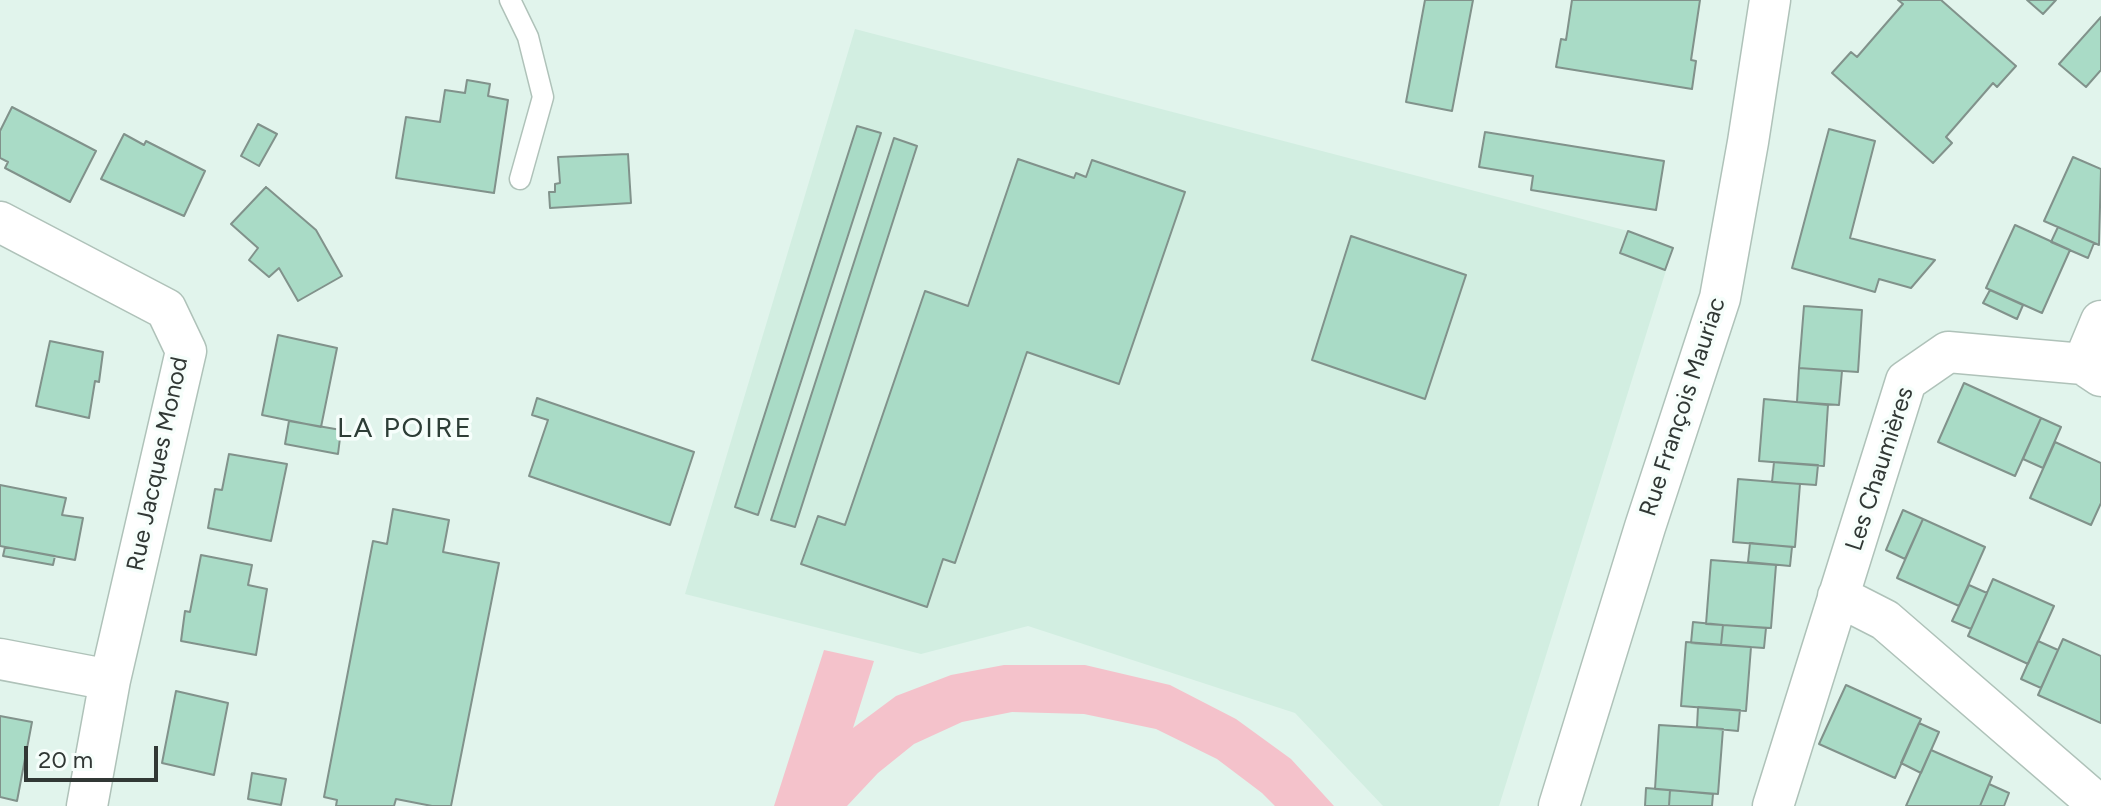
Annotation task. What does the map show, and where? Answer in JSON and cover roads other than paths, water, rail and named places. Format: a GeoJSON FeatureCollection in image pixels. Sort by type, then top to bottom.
{"type":"FeatureCollection","features":[{"type":"Feature","properties":{"kind":"street","name":"Rue François Mauriac"},"geometry":{"type":"LineString","coordinates":[[1559,806],[1720,298],[1770,0]]}},
{"type":"Feature","properties":{"kind":"street","name":"Rue Jacques Monod"},"geometry":{"type":"LineString","coordinates":[[0,222],[166,309],[186,351],[110,680],[87,806]]}},
{"type":"Feature","properties":{"kind":"street","name":"Les Chaumières"},"geometry":{"type":"LineString","coordinates":[[1773,806],[1906,381],[1948,352],[2092,370],[2101,321]]}},
{"type":"Feature","properties":{"kind":"street"},"geometry":{"type":"LineString","coordinates":[[1838,596],[1885,620],[2100,806]]}},
{"type":"Feature","properties":{"kind":"street"},"geometry":{"type":"LineString","coordinates":[[0,659],[110,680]]}},
{"type":"Feature","properties":{"kind":"lane"},"geometry":{"type":"LineString","coordinates":[[510,0],[528,37],[543,97],[520,179]]}},
{"type":"Feature","properties":{"kind":"district","name":"LA POIRE"},"geometry":{"type":"Point","coordinates":[405,429]}}]}
